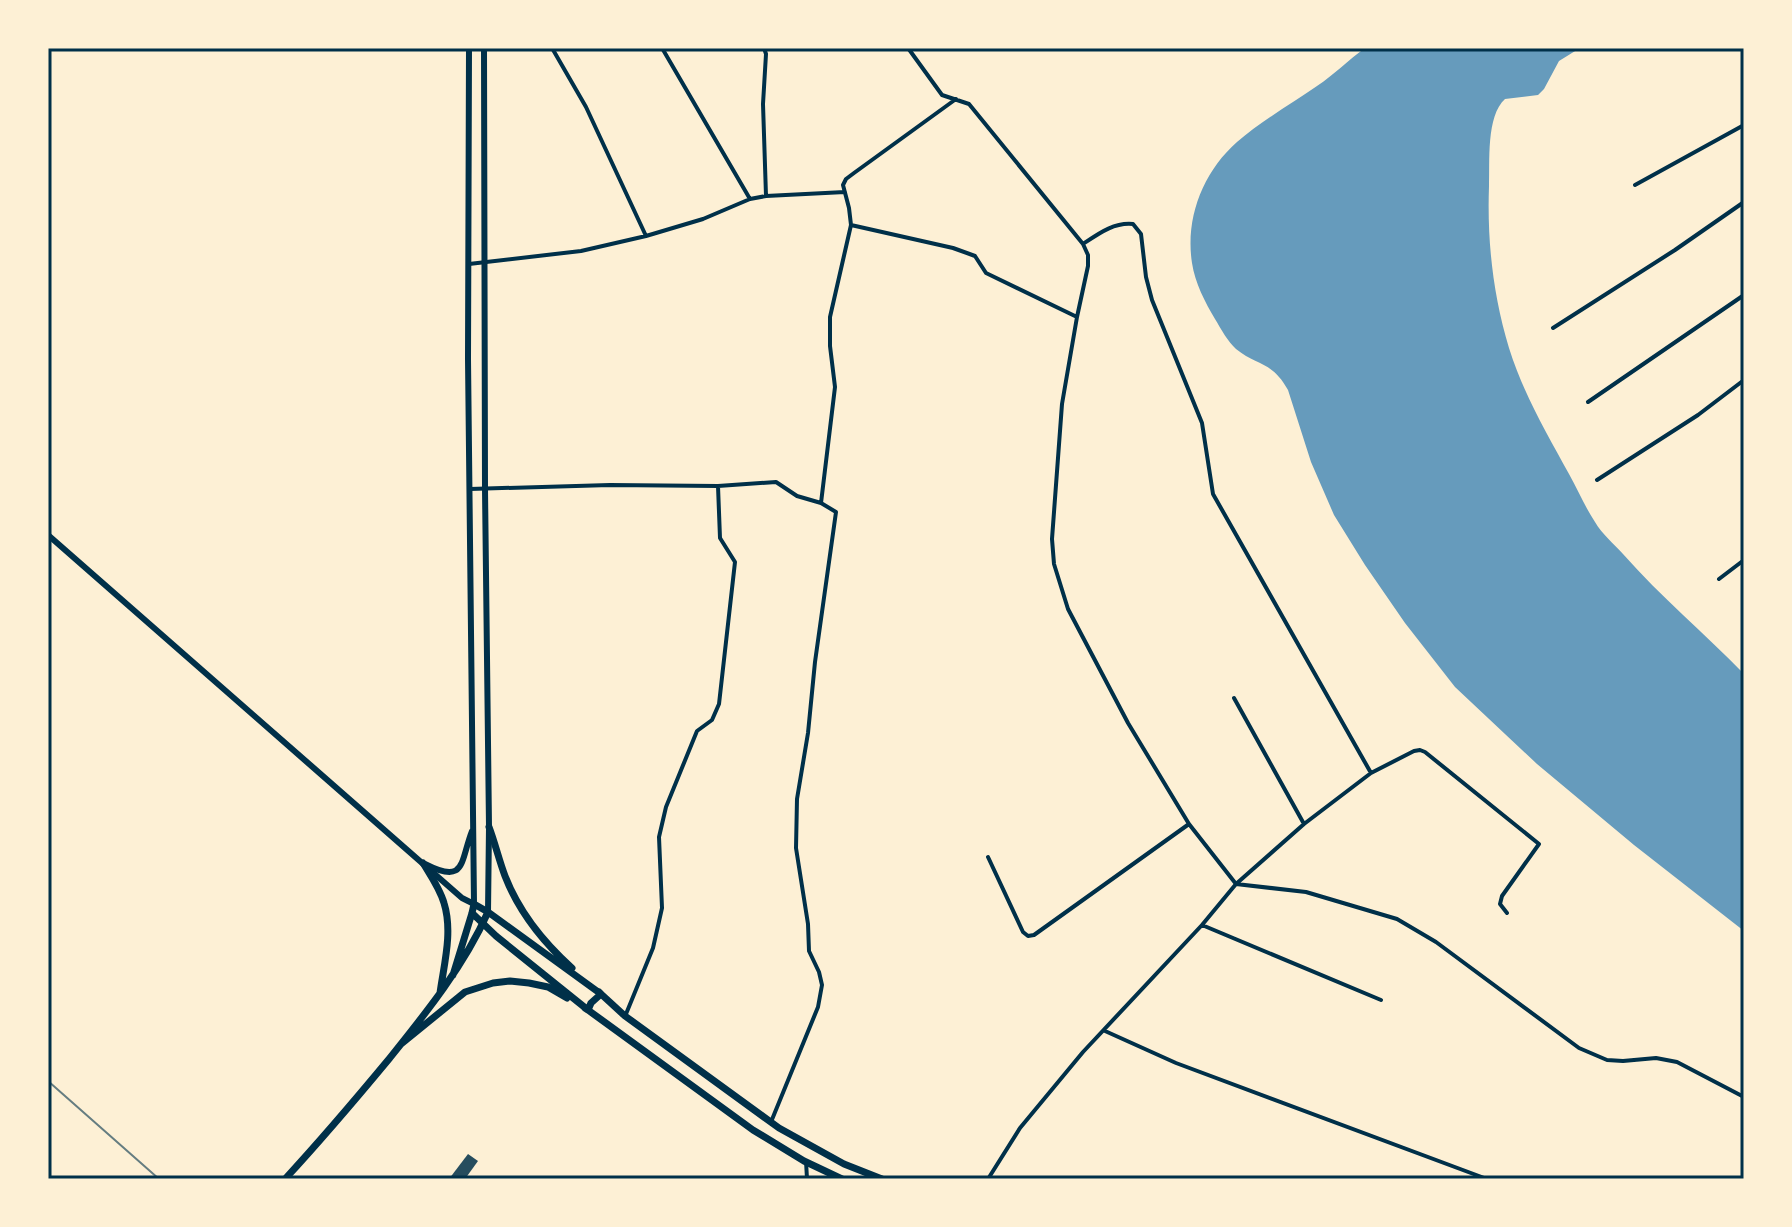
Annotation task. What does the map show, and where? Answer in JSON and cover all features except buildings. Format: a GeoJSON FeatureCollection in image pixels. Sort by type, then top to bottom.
{"type":"FeatureCollection","features":[{"type":"Feature","properties":{"kind":"highway"},"geometry":{"type":"LineString","coordinates":[[489,827],[505,875],[533,927],[555,952],[625,1016],[771,1122],[844,1164],[882,1179]]}},
{"type":"Feature","properties":{"kind":"highway"},"geometry":{"type":"LineString","coordinates":[[423,863],[441,894],[447,916],[447,948],[440,995]]}},
{"type":"Feature","properties":{"kind":"highway"},"geometry":{"type":"LineString","coordinates":[[453,975],[474,904],[601,994]]}},
{"type":"Feature","properties":{"kind":"highway"},"geometry":{"type":"LineString","coordinates":[[285,1179],[331,1129],[440,995],[470,949],[488,912]]}},
{"type":"Feature","properties":{"kind":"highway"},"geometry":{"type":"LineString","coordinates":[[472,913],[588,1010],[753,1130],[842,1179]]}},
{"type":"Feature","properties":{"kind":"highway"},"geometry":{"type":"LineString","coordinates":[[401,1044],[465,992],[493,983],[519,982],[548,987],[588,1010]]}},
{"type":"Feature","properties":{"kind":"highway"},"geometry":{"type":"LineString","coordinates":[[588,1010],[601,994]]}},
{"type":"Feature","properties":{"kind":"main road"},"geometry":{"type":"LineString","coordinates":[[48,535],[465,900],[474,904],[469,48]]}},
{"type":"Feature","properties":{"kind":"main road"},"geometry":{"type":"LineString","coordinates":[[484,48],[488,912]]}},
{"type":"Feature","properties":{"kind":"main road"},"geometry":{"type":"LineString","coordinates":[[423,863],[442,873],[456,870],[461,866],[473,827]]}},
{"type":"Feature","properties":{"kind":"main road"},"geometry":{"type":"LineString","coordinates":[[465,900],[472,913]]}},
{"type":"Feature","properties":{"kind":"street"},"geometry":{"type":"LineString","coordinates":[[552,48],[586,107],[646,236]]}},
{"type":"Feature","properties":{"kind":"street"},"geometry":{"type":"LineString","coordinates":[[662,48],[750,199]]}},
{"type":"Feature","properties":{"kind":"street"},"geometry":{"type":"LineString","coordinates":[[764,48],[766,196]]}},
{"type":"Feature","properties":{"kind":"street"},"geometry":{"type":"LineString","coordinates":[[908,48],[942,95],[969,104],[1083,244],[1088,255],[1062,404],[1052,539],[1054,564],[1068,609],[1128,723],[1189,824],[1236,884],[1306,892],[1397,919],[1436,942],[1579,1048],[1607,1060],[1656,1058],[1677,1062],[1744,1097]]}},
{"type":"Feature","properties":{"kind":"street"},"geometry":{"type":"LineString","coordinates":[[821,503],[835,387],[830,317],[851,225],[843,185],[846,179],[956,99]]}},
{"type":"Feature","properties":{"kind":"street"},"geometry":{"type":"LineString","coordinates":[[1635,185],[1744,125]]}},
{"type":"Feature","properties":{"kind":"street"},"geometry":{"type":"LineString","coordinates":[[468,264],[581,251],[703,219],[750,199],[845,192]]}},
{"type":"Feature","properties":{"kind":"street"},"geometry":{"type":"LineString","coordinates":[[1553,328],[1744,202]]}},
{"type":"Feature","properties":{"kind":"street"},"geometry":{"type":"LineString","coordinates":[[1083,244],[1117,224],[1133,224],[1141,234],[1152,300],[1202,423],[1213,494],[1371,773]]}},
{"type":"Feature","properties":{"kind":"street"},"geometry":{"type":"LineString","coordinates":[[851,225],[953,248],[975,256],[986,273],[1077,317]]}},
{"type":"Feature","properties":{"kind":"street"},"geometry":{"type":"LineString","coordinates":[[1588,402],[1744,295]]}},
{"type":"Feature","properties":{"kind":"street"},"geometry":{"type":"LineString","coordinates":[[1597,480],[1698,415],[1744,380]]}},
{"type":"Feature","properties":{"kind":"street"},"geometry":{"type":"LineString","coordinates":[[470,489],[718,486],[776,482],[797,496],[821,503],[836,512],[797,799],[796,848],[809,951],[822,985],[818,1007],[771,1122]]}},
{"type":"Feature","properties":{"kind":"street"},"geometry":{"type":"LineString","coordinates":[[625,1016],[653,948],[662,908],[659,837],[666,807],[697,731],[712,720],[719,704],[735,562],[720,538],[718,486]]}},
{"type":"Feature","properties":{"kind":"street"},"geometry":{"type":"LineString","coordinates":[[1719,579],[1744,560]]}},
{"type":"Feature","properties":{"kind":"street"},"geometry":{"type":"LineString","coordinates":[[1234,698],[1304,824]]}},
{"type":"Feature","properties":{"kind":"street"},"geometry":{"type":"LineString","coordinates":[[988,1179],[1020,1128],[1083,1052],[1202,925],[1236,884],[1304,824],[1371,773],[1414,751],[1425,752],[1539,844],[1502,896],[1500,904],[1507,913]]}},
{"type":"Feature","properties":{"kind":"street"},"geometry":{"type":"LineString","coordinates":[[988,857],[1023,932],[1028,936],[1034,935],[1189,824]]}},
{"type":"Feature","properties":{"kind":"street"},"geometry":{"type":"LineString","coordinates":[[1202,925],[1381,1000]]}},
{"type":"Feature","properties":{"kind":"street"},"geometry":{"type":"LineString","coordinates":[[1104,1031],[1176,1063],[1487,1179]]}},
{"type":"Feature","properties":{"kind":"street"},"geometry":{"type":"LineString","coordinates":[[806,1161],[807,1179]]}},
{"type":"Feature","properties":{"kind":"water"},"geometry":{"type":"Polygon","coordinates":[[[1365,48],[1580,48],[1559,61],[1538,95],[1505,99],[1495,116],[1489,152],[1489,227],[1499,308],[1509,348],[1528,397],[1598,526],[1652,585],[1744,674],[1744,931],[1537,764],[1455,687],[1405,623],[1334,515],[1311,462],[1288,390],[1270,369],[1233,346],[1201,292],[1192,263],[1191,229],[1199,197],[1215,167],[1237,142],[1323,82],[1365,48]]]}},
{"type":"Feature","properties":{"kind":"railway"},"geometry":{"type":"LineString","coordinates":[[48,1081],[159,1179]]}}]}
